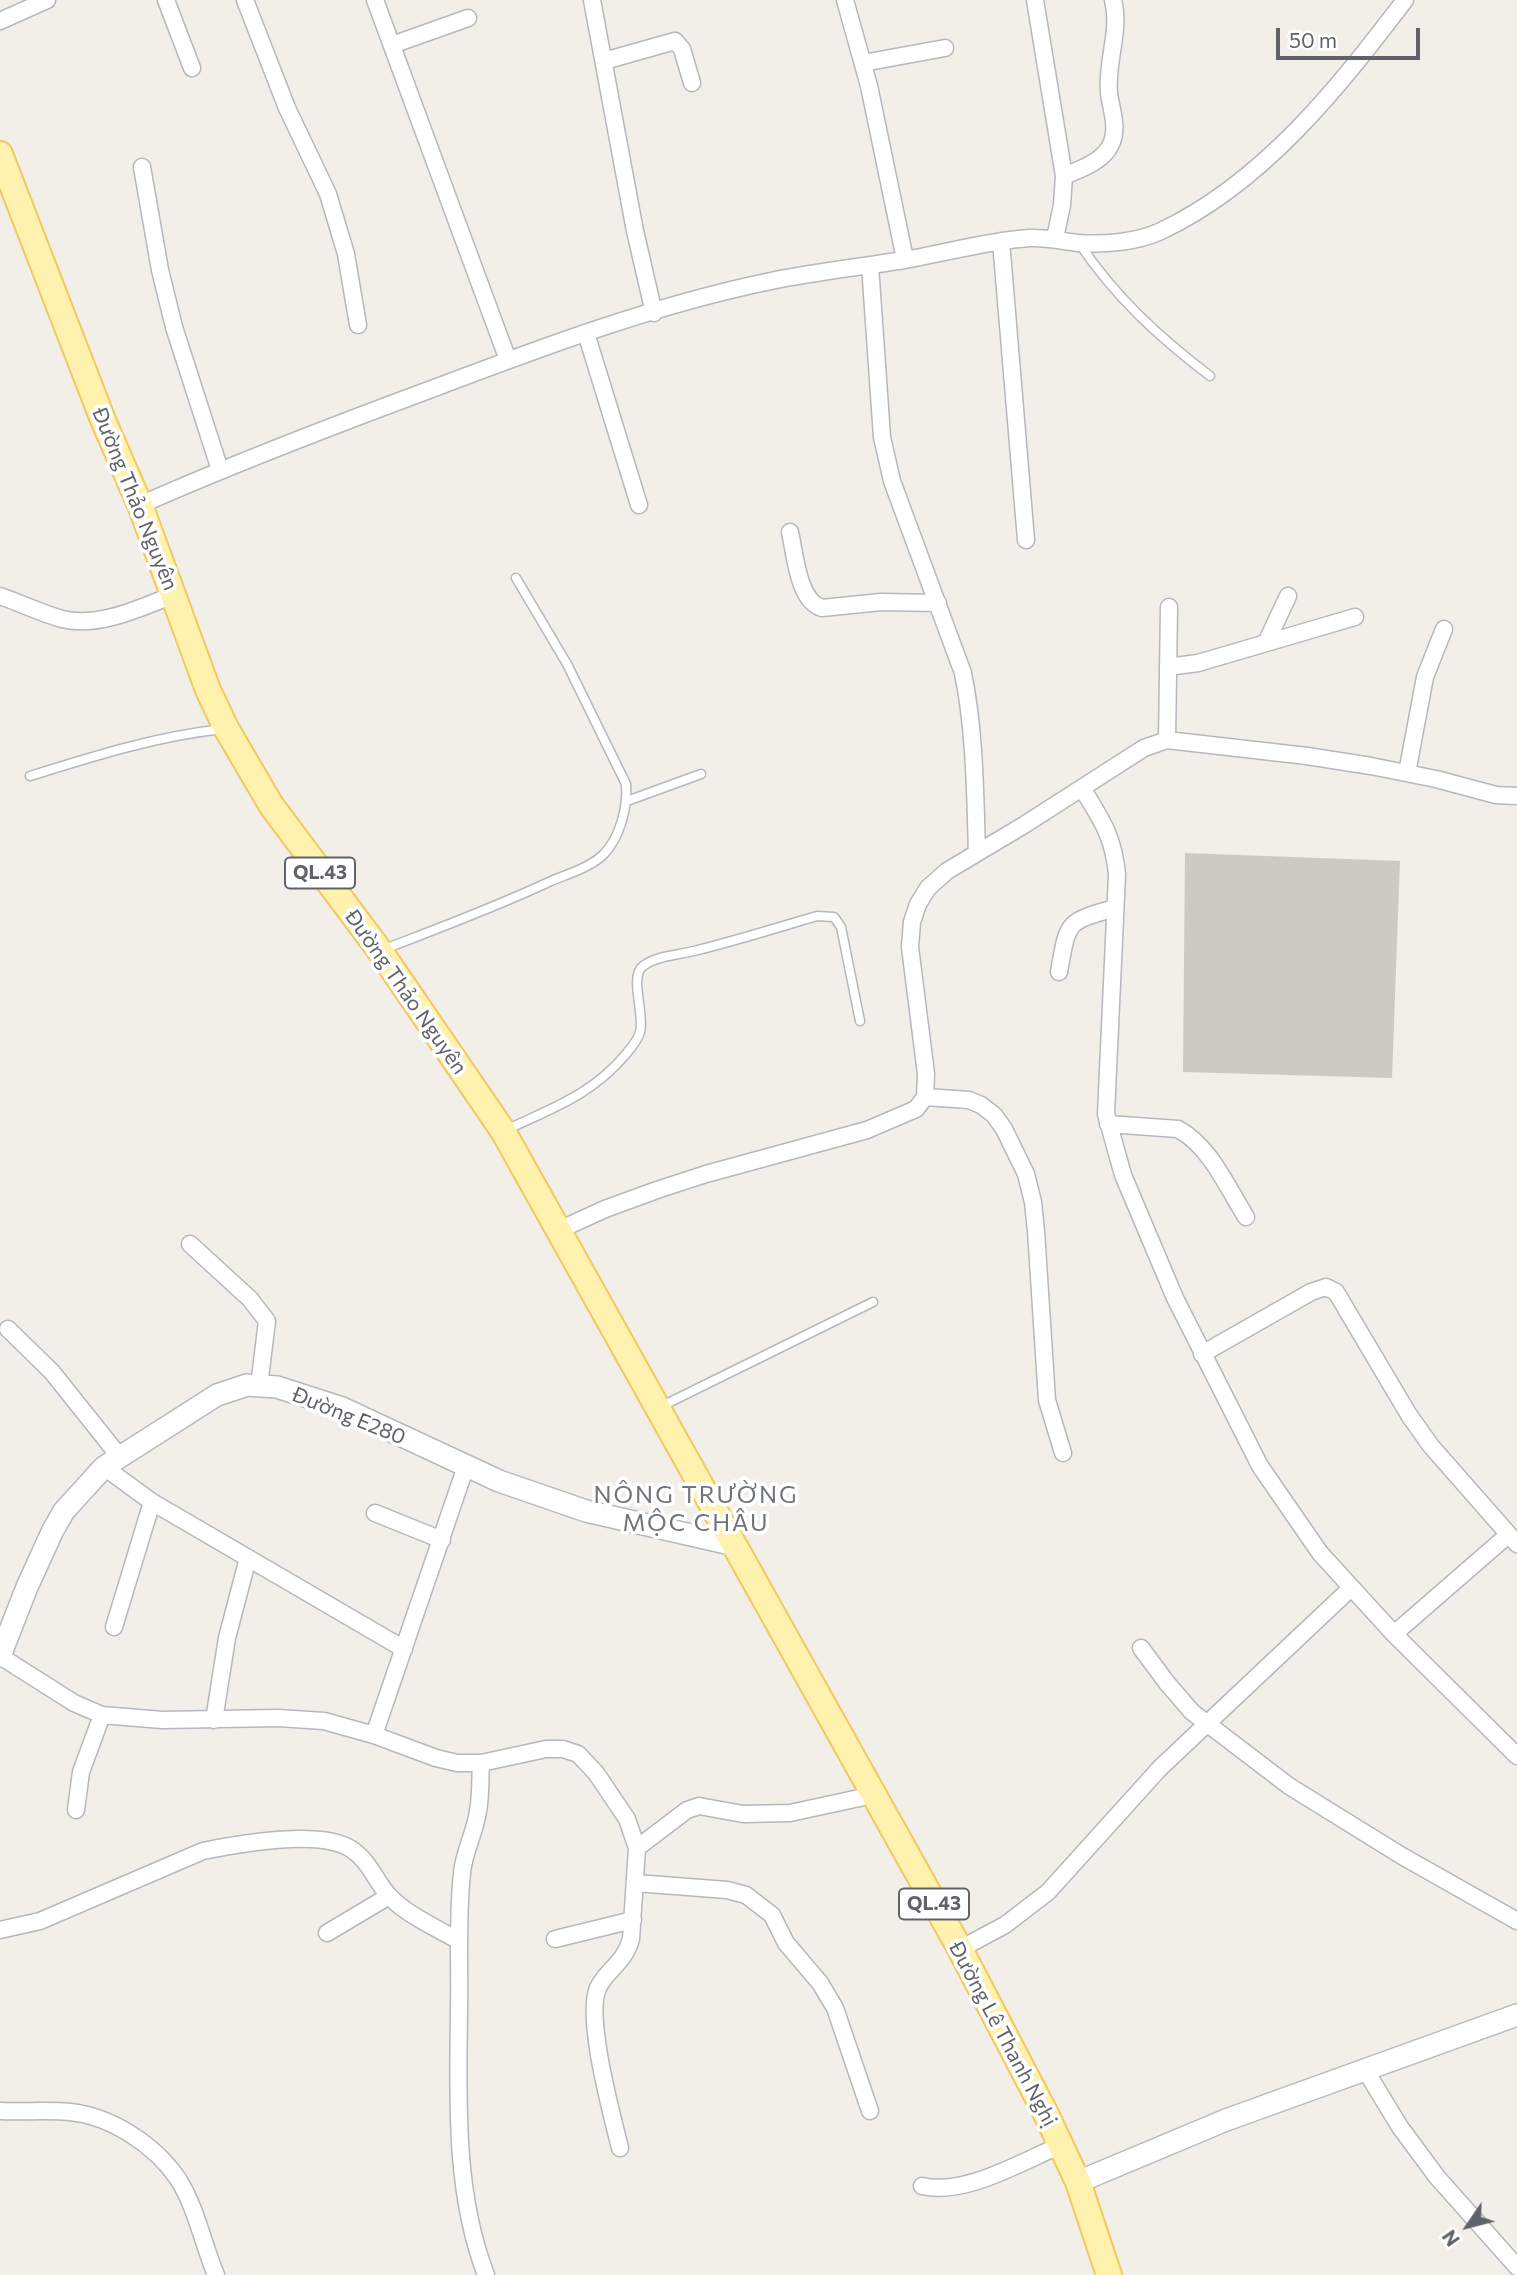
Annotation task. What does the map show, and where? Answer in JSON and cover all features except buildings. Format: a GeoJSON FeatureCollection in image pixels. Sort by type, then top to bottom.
{"type":"FeatureCollection","features":[{"type":"Feature","properties":{"kind":"main road","name":"Đường Thảo Nguyên"},"geometry":{"type":"LineString","coordinates":[[0,154],[7,191],[140,505],[208,690],[226,728],[271,806],[380,951],[503,1131],[656,1409],[735,1545]]}},
{"type":"Feature","properties":{"kind":"main road","name":"Đường E280"},"geometry":{"type":"LineString","coordinates":[[0,1656],[27,1587],[64,1511],[111,1462],[217,1395],[247,1385],[278,1387],[342,1408],[511,1485],[586,1511],[735,1545]]}},
{"type":"Feature","properties":{"kind":"main road","name":"Đường Lê Thanh Nghị"},"geometry":{"type":"LineString","coordinates":[[735,1545],[960,1950],[1061,2145],[1078,2182],[1109,2275]]}},
{"type":"Feature","properties":{"kind":"main road"},"geometry":{"type":"LineString","coordinates":[[1078,2182],[1226,2120],[1517,2015]]}},
{"type":"Feature","properties":{"kind":"street"},"geometry":{"type":"LineString","coordinates":[[0,21],[47,0]]}},
{"type":"Feature","properties":{"kind":"street"},"geometry":{"type":"LineString","coordinates":[[166,0],[192,68]]}},
{"type":"Feature","properties":{"kind":"street"},"geometry":{"type":"LineString","coordinates":[[245,0],[287,108],[328,194],[346,254],[358,325]]}},
{"type":"Feature","properties":{"kind":"street"},"geometry":{"type":"LineString","coordinates":[[375,0],[508,360]]}},
{"type":"Feature","properties":{"kind":"street"},"geometry":{"type":"LineString","coordinates":[[592,0],[635,231],[654,313]]}},
{"type":"Feature","properties":{"kind":"street"},"geometry":{"type":"LineString","coordinates":[[845,0],[863,63],[905,259]]}},
{"type":"Feature","properties":{"kind":"street"},"geometry":{"type":"LineString","coordinates":[[1035,0],[1064,176],[1062,205],[1055,238]]}},
{"type":"Feature","properties":{"kind":"street"},"geometry":{"type":"LineString","coordinates":[[1064,176],[1090,165],[1112,144],[1115,127],[1109,92],[1109,66],[1116,26],[1113,0]]}},
{"type":"Feature","properties":{"kind":"street"},"geometry":{"type":"LineString","coordinates":[[140,505],[220,470],[508,360],[586,333],[725,292],[829,270],[1001,241],[1055,238],[1079,243],[1131,239],[1157,233],[1222,197],[1267,158],[1327,96],[1405,0]]}},
{"type":"Feature","properties":{"kind":"street"},"geometry":{"type":"LineString","coordinates":[[392,46],[468,18]]}},
{"type":"Feature","properties":{"kind":"street"},"geometry":{"type":"LineString","coordinates":[[604,61],[675,41],[682,49],[692,83]]}},
{"type":"Feature","properties":{"kind":"street"},"geometry":{"type":"LineString","coordinates":[[863,63],[945,48]]}},
{"type":"Feature","properties":{"kind":"street"},"geometry":{"type":"LineString","coordinates":[[142,167],[165,293],[187,371],[220,470]]}},
{"type":"Feature","properties":{"kind":"street"},"geometry":{"type":"LineString","coordinates":[[1001,241],[1026,540]]}},
{"type":"Feature","properties":{"kind":"street"},"geometry":{"type":"LineString","coordinates":[[870,265],[882,437],[895,491],[938,603],[970,705],[977,852]]}},
{"type":"Feature","properties":{"kind":"street"},"geometry":{"type":"LineString","coordinates":[[586,333],[639,505]]}},
{"type":"Feature","properties":{"kind":"street"},"geometry":{"type":"LineString","coordinates":[[790,532],[802,587],[814,606],[822,608],[881,601],[938,603]]}},
{"type":"Feature","properties":{"kind":"street"},"geometry":{"type":"LineString","coordinates":[[0,596],[62,619],[77,621],[122,614],[173,595]]}},
{"type":"Feature","properties":{"kind":"street"},"geometry":{"type":"LineString","coordinates":[[1266,643],[1288,596]]}},
{"type":"Feature","properties":{"kind":"street"},"geometry":{"type":"LineString","coordinates":[[1167,740],[1169,607]]}},
{"type":"Feature","properties":{"kind":"street"},"geometry":{"type":"LineString","coordinates":[[1168,667],[1198,663],[1355,617]]}},
{"type":"Feature","properties":{"kind":"street"},"geometry":{"type":"LineString","coordinates":[[1407,773],[1425,677],[1444,629]]}},
{"type":"Feature","properties":{"kind":"street"},"geometry":{"type":"LineString","coordinates":[[558,1230],[605,1209],[706,1174],[867,1130],[916,1109],[925,1097],[926,1074],[910,947],[912,922],[918,904],[928,888],[947,871],[1144,748],[1167,740],[1320,758],[1407,773],[1496,795],[1517,796]]}},
{"type":"Feature","properties":{"kind":"street"},"geometry":{"type":"LineString","coordinates":[[1082,788],[1107,828],[1114,848],[1117,874],[1106,1114],[1123,1175],[1144,1229],[1202,1354],[1260,1466],[1291,1514],[1350,1589],[1517,1756]]}},
{"type":"Feature","properties":{"kind":"street"},"geometry":{"type":"LineString","coordinates":[[1059,972],[1065,940],[1074,923],[1115,908]]}},
{"type":"Feature","properties":{"kind":"street"},"geometry":{"type":"LineString","coordinates":[[925,1097],[969,1100],[982,1105],[1004,1129],[1026,1174],[1036,1231],[1047,1400],[1063,1453]]}},
{"type":"Feature","properties":{"kind":"street"},"geometry":{"type":"LineString","coordinates":[[1108,1124],[1178,1129],[1187,1134],[1196,1140],[1246,1216]]}},
{"type":"Feature","properties":{"kind":"street"},"geometry":{"type":"LineString","coordinates":[[190,1244],[250,1299],[267,1321],[259,1386]]}},
{"type":"Feature","properties":{"kind":"street"},"geometry":{"type":"LineString","coordinates":[[1202,1354],[1311,1292],[1326,1287],[1336,1292],[1409,1415],[1432,1446],[1513,1539],[1394,1634]]}},
{"type":"Feature","properties":{"kind":"street"},"geometry":{"type":"LineString","coordinates":[[8,1329],[52,1372],[111,1462],[152,1502],[404,1649]]}},
{"type":"Feature","properties":{"kind":"street"},"geometry":{"type":"LineString","coordinates":[[374,1735],[466,1466]]}},
{"type":"Feature","properties":{"kind":"street"},"geometry":{"type":"LineString","coordinates":[[114,1627],[152,1502]]}},
{"type":"Feature","properties":{"kind":"street"},"geometry":{"type":"LineString","coordinates":[[375,1513],[442,1540]]}},
{"type":"Feature","properties":{"kind":"street"},"geometry":{"type":"LineString","coordinates":[[214,1720],[227,1638],[248,1558]]}},
{"type":"Feature","properties":{"kind":"street"},"geometry":{"type":"LineString","coordinates":[[960,1950],[1005,1926],[1048,1892],[1160,1768],[1350,1589]]}},
{"type":"Feature","properties":{"kind":"street"},"geometry":{"type":"LineString","coordinates":[[1141,1648],[1182,1701],[1207,1725],[1289,1786],[1336,1817],[1517,1921]]}},
{"type":"Feature","properties":{"kind":"street"},"geometry":{"type":"LineString","coordinates":[[0,1656],[74,1703],[102,1715],[162,1720],[278,1718],[324,1721],[457,1763],[481,1763],[547,1749],[563,1749],[578,1754],[596,1773],[627,1819],[637,1848],[633,1920],[627,1952],[598,1987],[594,2003],[603,2076],[620,2148]]}},
{"type":"Feature","properties":{"kind":"street"},"geometry":{"type":"LineString","coordinates":[[76,1810],[81,1772],[102,1715]]}},
{"type":"Feature","properties":{"kind":"street"},"geometry":{"type":"LineString","coordinates":[[481,1763],[478,1811],[466,1847],[462,1870],[457,2079],[464,2180],[475,2247],[486,2275]]}},
{"type":"Feature","properties":{"kind":"street"},"geometry":{"type":"LineString","coordinates":[[637,1848],[687,1810],[699,1806],[743,1814],[790,1813],[873,1795]]}},
{"type":"Feature","properties":{"kind":"street"},"geometry":{"type":"LineString","coordinates":[[0,1930],[40,1921],[203,1851],[291,1839],[332,1842],[349,1847],[369,1865],[389,1896],[402,1907],[460,1941]]}},
{"type":"Feature","properties":{"kind":"street"},"geometry":{"type":"LineString","coordinates":[[636,1883],[727,1890],[746,1895],[772,1915],[786,1943],[807,1965],[835,2008],[870,2111]]}},
{"type":"Feature","properties":{"kind":"street"},"geometry":{"type":"LineString","coordinates":[[327,1933],[389,1896]]}},
{"type":"Feature","properties":{"kind":"street"},"geometry":{"type":"LineString","coordinates":[[555,1939],[633,1920]]}},
{"type":"Feature","properties":{"kind":"street"},"geometry":{"type":"LineString","coordinates":[[1364,2068],[1400,2127],[1437,2178],[1517,2267]]}},
{"type":"Feature","properties":{"kind":"street"},"geometry":{"type":"LineString","coordinates":[[0,2111],[71,2112],[96,2117],[146,2145],[178,2180],[216,2275]]}},
{"type":"Feature","properties":{"kind":"street"},"geometry":{"type":"LineString","coordinates":[[922,2186],[949,2188],[967,2185],[1061,2145]]}},
{"type":"Feature","properties":{"kind":"lane"},"geometry":{"type":"LineString","coordinates":[[1079,243],[1100,274],[1144,322],[1210,376]]}},
{"type":"Feature","properties":{"kind":"lane"},"geometry":{"type":"LineString","coordinates":[[380,951],[497,906],[584,867],[604,854],[617,831],[627,801],[626,784],[567,664],[516,578]]}},
{"type":"Feature","properties":{"kind":"lane"},"geometry":{"type":"LineString","coordinates":[[30,776],[140,743],[184,733],[226,728]]}},
{"type":"Feature","properties":{"kind":"lane"},"geometry":{"type":"LineString","coordinates":[[627,801],[701,774]]}},
{"type":"Feature","properties":{"kind":"lane"},"geometry":{"type":"LineString","coordinates":[[503,1131],[581,1094],[602,1080],[615,1066],[640,1033],[636,974],[641,966],[654,960],[696,951],[817,916],[834,916],[841,927],[860,1021]]}},
{"type":"Feature","properties":{"kind":"lane"},"geometry":{"type":"LineString","coordinates":[[656,1409],[873,1301]]}},
{"type":"Feature","properties":{"kind":"district","name":"NÔNG TRƯỜNG MỘC CHÂU"},"geometry":{"type":"Point","coordinates":[696,1509]}}]}
